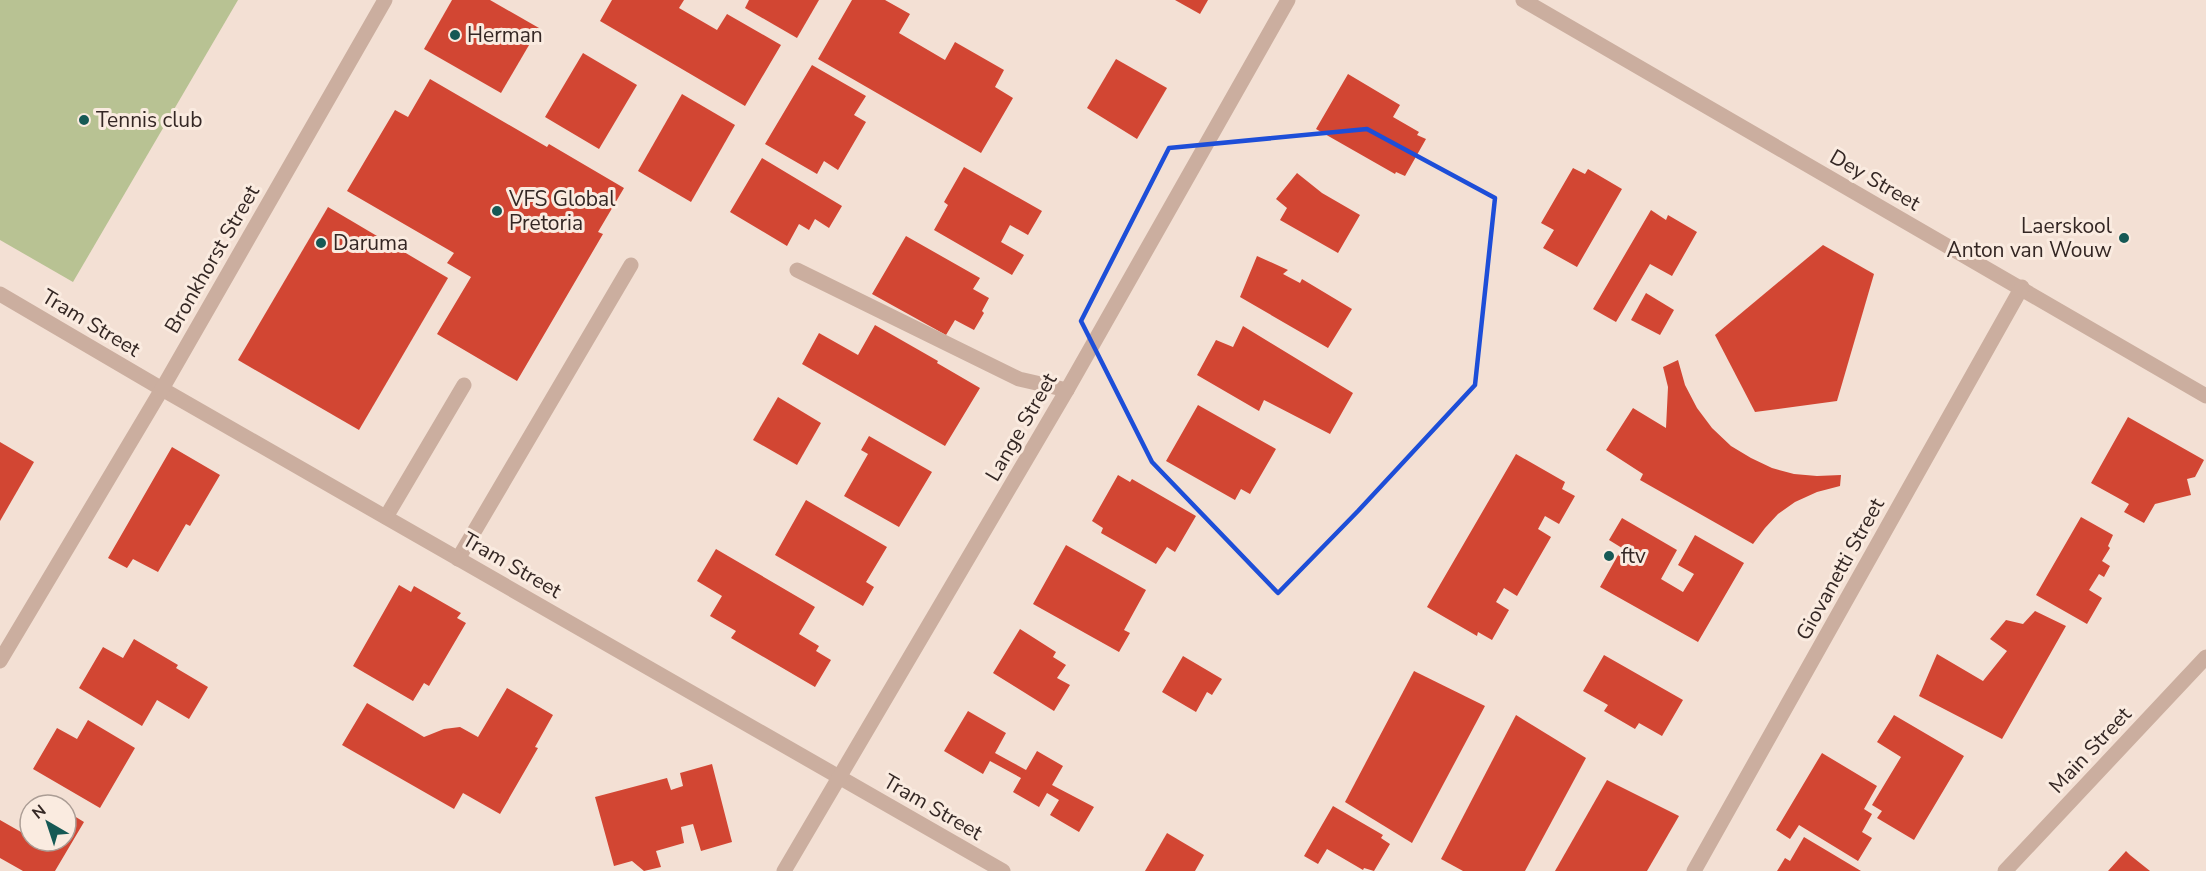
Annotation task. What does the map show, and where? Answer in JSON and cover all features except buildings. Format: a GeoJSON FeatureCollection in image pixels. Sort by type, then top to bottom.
{"type":"FeatureCollection","features":[{"type":"Feature","properties":{"kind":"street","name":"Bronkhorst Street"},"geometry":{"type":"LineString","coordinates":[[0,661],[162,389],[385,0]]}},
{"type":"Feature","properties":{"kind":"street","name":"Lange Street"},"geometry":{"type":"LineString","coordinates":[[784,871],[1067,390],[1288,0]]}},
{"type":"Feature","properties":{"kind":"street","name":"Dey Street"},"geometry":{"type":"LineString","coordinates":[[1523,0],[1832,180],[2022,287],[2206,396]]}},
{"type":"Feature","properties":{"kind":"street"},"geometry":{"type":"LineString","coordinates":[[458,559],[632,265]]}},
{"type":"Feature","properties":{"kind":"street"},"geometry":{"type":"LineString","coordinates":[[797,270],[1019,379],[1067,390]]}},
{"type":"Feature","properties":{"kind":"street","name":"Giovanetti Street"},"geometry":{"type":"LineString","coordinates":[[1694,871],[2022,287]]}},
{"type":"Feature","properties":{"kind":"street","name":"Tram Street"},"geometry":{"type":"LineString","coordinates":[[0,294],[1003,871]]}},
{"type":"Feature","properties":{"kind":"street"},"geometry":{"type":"LineString","coordinates":[[386,517],[464,385]]}},
{"type":"Feature","properties":{"kind":"street","name":"Main Street"},"geometry":{"type":"LineString","coordinates":[[2005,871],[2206,657]]}},
{"type":"Feature","properties":{"kind":"highlighted area"},"geometry":{"type":"Polygon","coordinates":[[[1367,129],[1495,198],[1475,385],[1278,593],[1152,462],[1081,321],[1169,148],[1367,129]]]}},
{"type":"Feature","properties":{"kind":"green space","name":"Tennis club"},"geometry":{"type":"Polygon","coordinates":[[[0,0],[238,0],[73,282],[0,240],[0,0]]]}},
{"type":"Feature","properties":{"kind":"place","name":"Herman"},"geometry":{"type":"Point","coordinates":[455,35]}},
{"type":"Feature","properties":{"kind":"place","name":"Tennis club"},"geometry":{"type":"Point","coordinates":[84,120]}},
{"type":"Feature","properties":{"kind":"place","name":"VFS Global Pretoria"},"geometry":{"type":"Point","coordinates":[497,211]}},
{"type":"Feature","properties":{"kind":"place","name":"Laerskool Anton van Wouw"},"geometry":{"type":"Point","coordinates":[2124,238]}},
{"type":"Feature","properties":{"kind":"place","name":"Daruma"},"geometry":{"type":"Point","coordinates":[321,243]}},
{"type":"Feature","properties":{"kind":"place","name":"ftv"},"geometry":{"type":"Point","coordinates":[1609,556]}}]}
